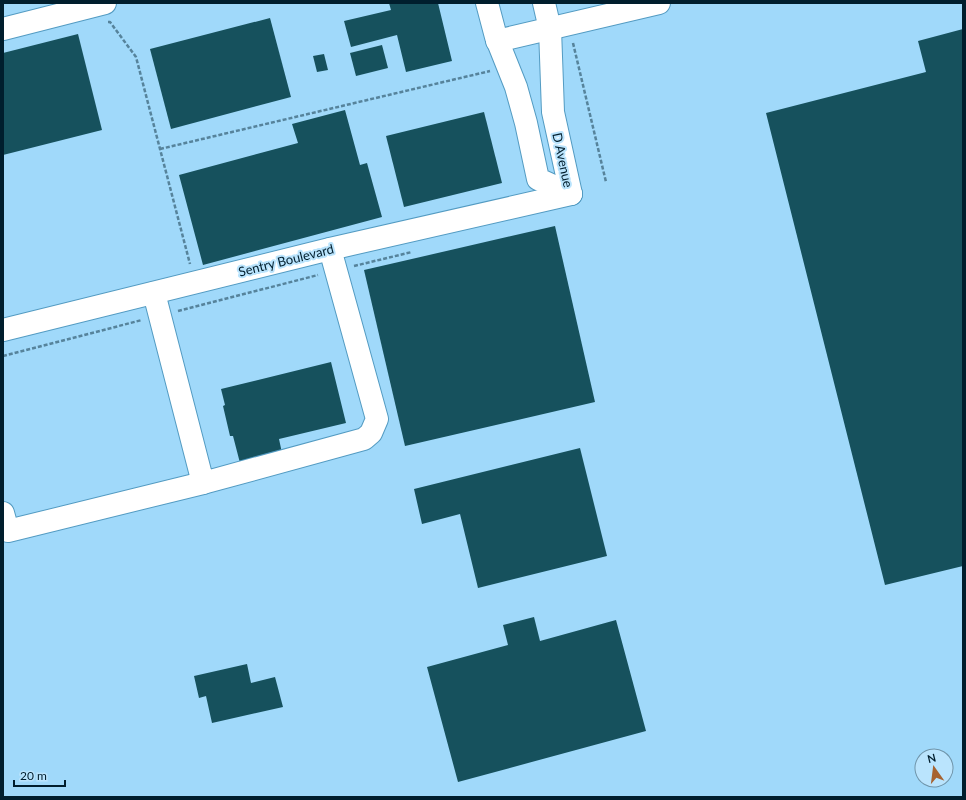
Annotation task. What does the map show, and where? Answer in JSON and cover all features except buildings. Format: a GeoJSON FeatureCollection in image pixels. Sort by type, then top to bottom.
{"type":"FeatureCollection","features":[{"type":"Feature","properties":{"kind":"street","name":"D Avenue"},"geometry":{"type":"LineString","coordinates":[[487,3],[497,41],[518,94],[538,179],[571,194]]}},
{"type":"Feature","properties":{"kind":"street","name":"D Avenue"},"geometry":{"type":"LineString","coordinates":[[544,3],[559,26],[553,112],[571,194]]}},
{"type":"Feature","properties":{"kind":"street"},"geometry":{"type":"LineString","coordinates":[[497,41],[659,3]]}},
{"type":"Feature","properties":{"kind":"street"},"geometry":{"type":"LineString","coordinates":[[3,29],[42,11],[104,13]]}},
{"type":"Feature","properties":{"kind":"street","name":"Sentry Boulevard"},"geometry":{"type":"LineString","coordinates":[[3,330],[330,249],[571,194]]}},
{"type":"Feature","properties":{"kind":"street"},"geometry":{"type":"LineString","coordinates":[[5,526],[204,483],[364,439],[371,433],[377,419],[330,249]]}},
{"type":"Feature","properties":{"kind":"street"},"geometry":{"type":"LineString","coordinates":[[154,293],[204,483]]}},
{"type":"Feature","properties":{"kind":"path"},"geometry":{"type":"LineString","coordinates":[[104,13],[136,57],[194,283]]}},
{"type":"Feature","properties":{"kind":"path"},"geometry":{"type":"LineString","coordinates":[[559,26],[606,182]]}},
{"type":"Feature","properties":{"kind":"path"},"geometry":{"type":"LineString","coordinates":[[160,149],[508,67]]}},
{"type":"Feature","properties":{"kind":"path"},"geometry":{"type":"LineString","coordinates":[[3,356],[41,345],[412,252]]}}]}
